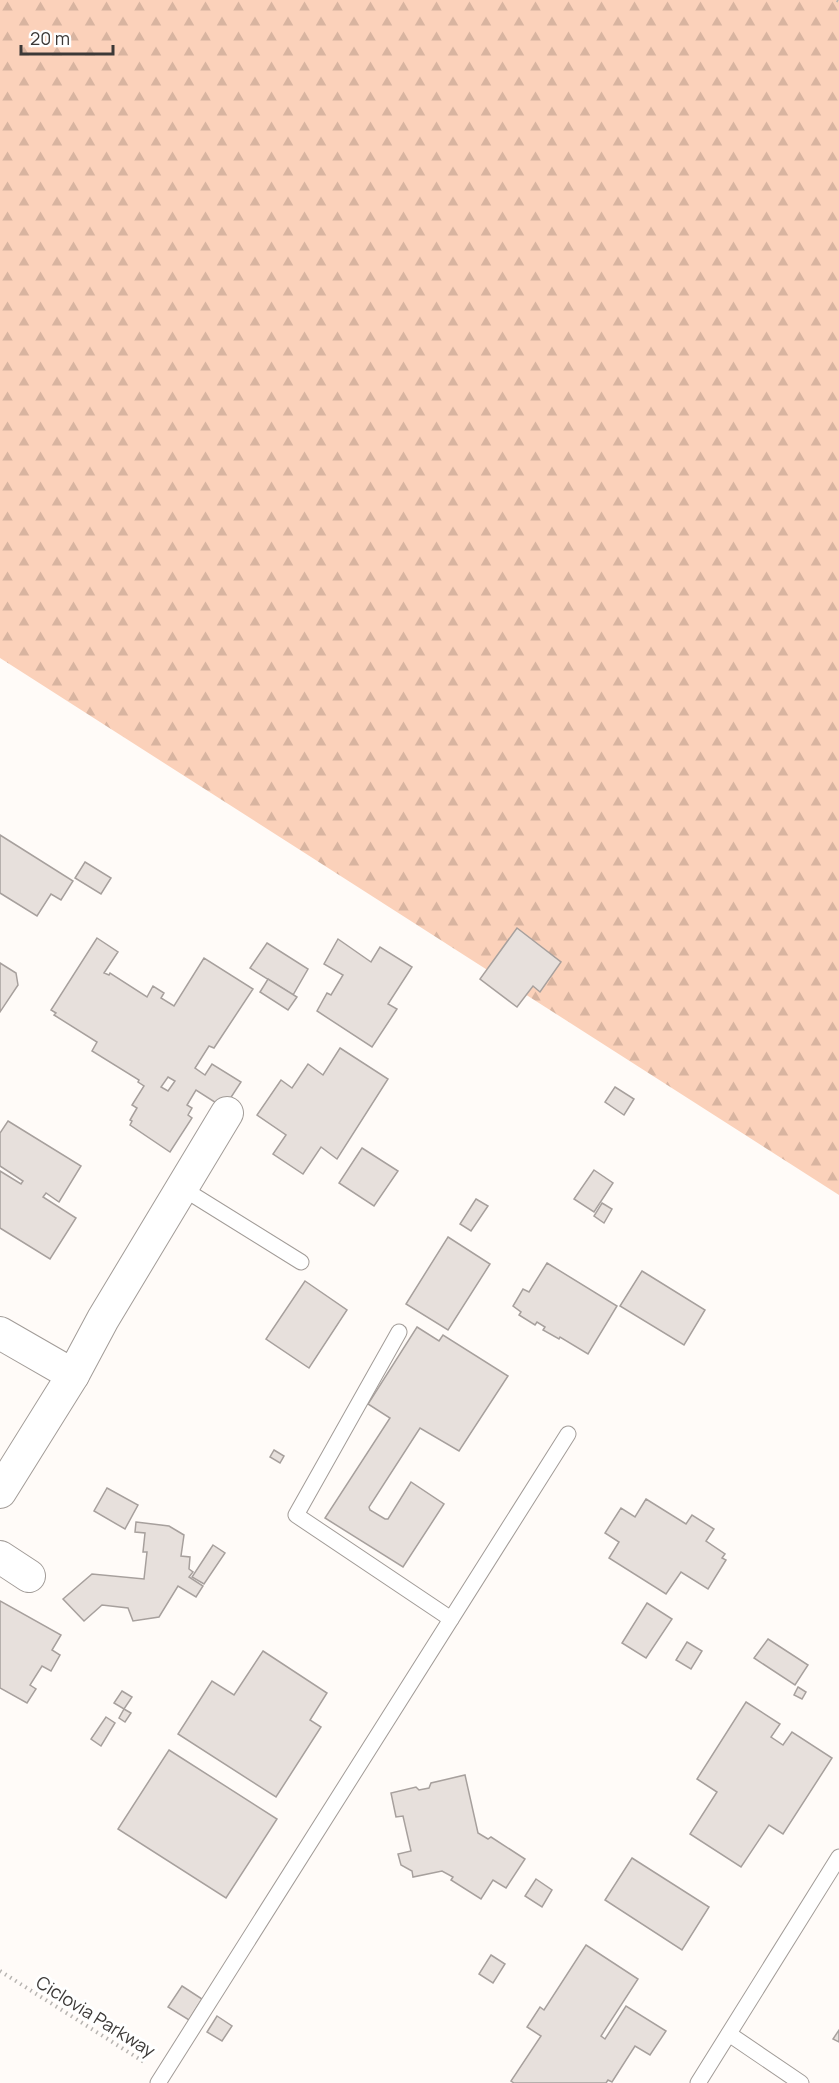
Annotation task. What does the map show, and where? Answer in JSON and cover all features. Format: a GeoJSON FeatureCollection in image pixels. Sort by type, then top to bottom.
{"type":"FeatureCollection","features":[{"type":"Feature","properties":{"kind":"street"},"geometry":{"type":"LineString","coordinates":[[0,1492],[73,1375],[103,1319],[227,1113]]}},
{"type":"Feature","properties":{"kind":"street"},"geometry":{"type":"LineString","coordinates":[[0,1333],[73,1375]]}},
{"type":"Feature","properties":{"kind":"street"},"geometry":{"type":"LineString","coordinates":[[0,1557],[29,1576]]}},
{"type":"Feature","properties":{"kind":"lane"},"geometry":{"type":"LineString","coordinates":[[182,1188],[301,1262]]}},
{"type":"Feature","properties":{"kind":"lane"},"geometry":{"type":"LineString","coordinates":[[399,1332],[296,1515],[451,1619]]}},
{"type":"Feature","properties":{"kind":"lane"},"geometry":{"type":"LineString","coordinates":[[161,2079],[568,1434]]}},
{"type":"Feature","properties":{"kind":"lane"},"geometry":{"type":"LineString","coordinates":[[698,2083],[839,1857]]}},
{"type":"Feature","properties":{"kind":"lane"},"geometry":{"type":"LineString","coordinates":[[729,2034],[801,2083]]}},
{"type":"Feature","properties":{"kind":"path","name":"Ciclovia Parkway"},"geometry":{"type":"LineString","coordinates":[[0,1971],[161,2079]]}},
{"type":"Feature","properties":{"kind":"green space"},"geometry":{"type":"Polygon","coordinates":[[[0,0],[839,0],[839,1195],[0,658],[0,0]]]}},
{"type":"Feature","properties":{"kind":"building"},"geometry":{"type":"Polygon","coordinates":[[[0,835],[73,881],[61,900],[51,894],[37,916],[0,893],[0,835]]]}},
{"type":"Feature","properties":{"kind":"building"},"geometry":{"type":"Polygon","coordinates":[[[85,862],[111,878],[101,894],[75,878],[85,862]]]}},
{"type":"Feature","properties":{"kind":"building"},"geometry":{"type":"Polygon","coordinates":[[[517,928],[561,962],[540,992],[533,986],[517,1007],[480,979],[517,928]]]}},
{"type":"Feature","properties":{"kind":"building"},"geometry":{"type":"Polygon","coordinates":[[[97,938],[118,952],[104,973],[109,975],[110,973],[147,997],[153,986],[164,993],[161,998],[174,1006],[204,958],[253,989],[214,1048],[209,1046],[195,1068],[205,1075],[212,1064],[241,1082],[224,1108],[196,1090],[187,1105],[192,1108],[188,1115],[192,1118],[170,1152],[130,1125],[132,1121],[130,1120],[137,1108],[132,1105],[144,1086],[138,1082],[139,1080],[92,1051],[97,1042],[54,1015],[56,1013],[51,1010],[97,938]],[[168,1077],[161,1087],[168,1091],[175,1081],[168,1077]]]}},
{"type":"Feature","properties":{"kind":"building"},"geometry":{"type":"Polygon","coordinates":[[[338,939],[371,962],[380,947],[412,967],[388,1004],[397,1009],[372,1047],[317,1011],[327,993],[331,995],[343,975],[324,964],[338,939]]]}},
{"type":"Feature","properties":{"kind":"building"},"geometry":{"type":"Polygon","coordinates":[[[267,943],[308,969],[293,995],[250,968],[267,943]]]}},
{"type":"Feature","properties":{"kind":"building"},"geometry":{"type":"Polygon","coordinates":[[[0,963],[16,973],[18,985],[0,1012],[0,963]]]}},
{"type":"Feature","properties":{"kind":"building"},"geometry":{"type":"Polygon","coordinates":[[[268,979],[297,997],[288,1010],[260,992],[268,979]]]}},
{"type":"Feature","properties":{"kind":"building"},"geometry":{"type":"Polygon","coordinates":[[[340,1048],[388,1079],[337,1159],[321,1147],[303,1174],[273,1154],[286,1135],[257,1115],[281,1080],[292,1088],[308,1064],[323,1075],[340,1048]]]}},
{"type":"Feature","properties":{"kind":"building"},"geometry":{"type":"Polygon","coordinates":[[[615,1087],[634,1099],[624,1115],[605,1102],[615,1087]]]}},
{"type":"Feature","properties":{"kind":"building"},"geometry":{"type":"Polygon","coordinates":[[[8,1121],[81,1166],[59,1202],[46,1193],[43,1197],[76,1218],[50,1259],[0,1228],[0,1171],[21,1184],[23,1181],[0,1166],[0,1133],[8,1121]]]}},
{"type":"Feature","properties":{"kind":"building"},"geometry":{"type":"Polygon","coordinates":[[[362,1148],[398,1171],[374,1206],[339,1183],[362,1148]]]}},
{"type":"Feature","properties":{"kind":"building"},"geometry":{"type":"Polygon","coordinates":[[[594,1170],[613,1183],[594,1212],[574,1199],[594,1170]]]}},
{"type":"Feature","properties":{"kind":"building"},"geometry":{"type":"Polygon","coordinates":[[[476,1199],[488,1206],[471,1231],[460,1224],[476,1199]]]}},
{"type":"Feature","properties":{"kind":"building"},"geometry":{"type":"Polygon","coordinates":[[[602,1203],[612,1209],[604,1223],[594,1216],[602,1203]]]}},
{"type":"Feature","properties":{"kind":"building"},"geometry":{"type":"Polygon","coordinates":[[[448,1237],[490,1264],[448,1330],[406,1304],[448,1237]]]}},
{"type":"Feature","properties":{"kind":"building"},"geometry":{"type":"Polygon","coordinates":[[[547,1263],[617,1306],[588,1354],[560,1337],[559,1339],[543,1330],[545,1327],[537,1322],[535,1325],[519,1315],[521,1312],[513,1306],[523,1289],[529,1292],[547,1263]]]}},
{"type":"Feature","properties":{"kind":"building"},"geometry":{"type":"Polygon","coordinates":[[[642,1271],[705,1310],[684,1345],[620,1306],[642,1271]]]}},
{"type":"Feature","properties":{"kind":"building"},"geometry":{"type":"Polygon","coordinates":[[[305,1281],[347,1310],[309,1368],[266,1339],[305,1281]]]}},
{"type":"Feature","properties":{"kind":"building"},"geometry":{"type":"Polygon","coordinates":[[[417,1327],[439,1341],[443,1335],[508,1376],[459,1451],[420,1428],[369,1507],[370,1510],[388,1519],[411,1482],[444,1504],[403,1567],[325,1518],[390,1418],[368,1404],[417,1327]]]}},
{"type":"Feature","properties":{"kind":"building"},"geometry":{"type":"Polygon","coordinates":[[[274,1450],[284,1456],[280,1463],[270,1457],[274,1450]]]}},
{"type":"Feature","properties":{"kind":"building"},"geometry":{"type":"Polygon","coordinates":[[[107,1488],[138,1505],[125,1529],[94,1511],[107,1488]]]}},
{"type":"Feature","properties":{"kind":"building"},"geometry":{"type":"Polygon","coordinates":[[[646,1499],[686,1524],[692,1515],[714,1529],[706,1541],[725,1554],[722,1558],[726,1560],[708,1589],[681,1572],[666,1594],[609,1558],[619,1542],[605,1533],[621,1508],[635,1517],[646,1499]]]}},
{"type":"Feature","properties":{"kind":"building"},"geometry":{"type":"Polygon","coordinates":[[[136,1522],[169,1526],[184,1535],[181,1556],[190,1557],[189,1569],[193,1572],[189,1577],[203,1586],[196,1597],[178,1586],[159,1617],[133,1621],[128,1608],[102,1605],[84,1621],[63,1599],[92,1574],[144,1579],[147,1552],[143,1552],[145,1533],[135,1532],[136,1522]]]}},
{"type":"Feature","properties":{"kind":"building"},"geometry":{"type":"Polygon","coordinates":[[[213,1545],[225,1553],[204,1584],[192,1577],[213,1545]]]}},
{"type":"Feature","properties":{"kind":"building"},"geometry":{"type":"Polygon","coordinates":[[[0,1601],[61,1635],[52,1650],[60,1655],[51,1671],[42,1666],[30,1685],[36,1689],[27,1703],[0,1688],[0,1601]]]}},
{"type":"Feature","properties":{"kind":"building"},"geometry":{"type":"Polygon","coordinates":[[[647,1603],[672,1619],[646,1658],[622,1643],[647,1603]]]}},
{"type":"Feature","properties":{"kind":"building"},"geometry":{"type":"Polygon","coordinates":[[[768,1639],[808,1665],[795,1685],[754,1658],[768,1639]]]}},
{"type":"Feature","properties":{"kind":"building"},"geometry":{"type":"Polygon","coordinates":[[[687,1642],[702,1651],[691,1669],[676,1660],[687,1642]]]}},
{"type":"Feature","properties":{"kind":"building"},"geometry":{"type":"Polygon","coordinates":[[[263,1651],[327,1693],[310,1720],[321,1727],[276,1797],[178,1734],[212,1681],[234,1695],[263,1651]]]}},
{"type":"Feature","properties":{"kind":"building"},"geometry":{"type":"Polygon","coordinates":[[[798,1687],[806,1692],[802,1699],[794,1695],[798,1687]]]}},
{"type":"Feature","properties":{"kind":"building"},"geometry":{"type":"Polygon","coordinates":[[[122,1691],[132,1697],[124,1709],[114,1703],[122,1691]]]}},
{"type":"Feature","properties":{"kind":"building"},"geometry":{"type":"Polygon","coordinates":[[[746,1702],[780,1724],[771,1737],[783,1745],[792,1732],[832,1758],[783,1834],[769,1825],[741,1867],[690,1834],[717,1792],[697,1779],[746,1702]]]}},
{"type":"Feature","properties":{"kind":"building"},"geometry":{"type":"Polygon","coordinates":[[[124,1709],[131,1713],[125,1722],[119,1718],[124,1709]]]}},
{"type":"Feature","properties":{"kind":"building"},"geometry":{"type":"Polygon","coordinates":[[[106,1717],[115,1723],[101,1746],[91,1739],[106,1717]]]}},
{"type":"Feature","properties":{"kind":"building"},"geometry":{"type":"Polygon","coordinates":[[[169,1750],[277,1819],[226,1898],[118,1829],[169,1750]]]}},
{"type":"Feature","properties":{"kind":"building"},"geometry":{"type":"Polygon","coordinates":[[[465,1775],[478,1833],[488,1839],[491,1837],[525,1859],[506,1888],[493,1880],[481,1899],[451,1880],[453,1877],[442,1871],[413,1877],[412,1871],[401,1865],[398,1854],[411,1851],[403,1816],[396,1817],[391,1793],[416,1787],[419,1790],[429,1788],[431,1783],[465,1775]]]}},
{"type":"Feature","properties":{"kind":"building"},"geometry":{"type":"Polygon","coordinates":[[[632,1858],[709,1907],[682,1950],[605,1900],[632,1858]]]}},
{"type":"Feature","properties":{"kind":"building"},"geometry":{"type":"Polygon","coordinates":[[[536,1879],[552,1890],[542,1907],[525,1896],[536,1879]]]}},
{"type":"Feature","properties":{"kind":"building"},"geometry":{"type":"Polygon","coordinates":[[[586,1945],[638,1979],[601,2036],[605,2039],[626,2006],[666,2031],[650,2055],[635,2046],[612,2082],[608,2080],[606,2083],[514,2083],[511,2081],[541,2036],[527,2027],[540,2007],[544,2010],[586,1945]]]}},
{"type":"Feature","properties":{"kind":"building"},"geometry":{"type":"Polygon","coordinates":[[[491,1955],[505,1964],[493,1983],[479,1974],[491,1955]]]}},
{"type":"Feature","properties":{"kind":"building"},"geometry":{"type":"Polygon","coordinates":[[[182,1986],[202,1999],[189,2020],[168,2007],[182,1986]]]}},
{"type":"Feature","properties":{"kind":"building"},"geometry":{"type":"Polygon","coordinates":[[[217,2016],[232,2026],[222,2041],[207,2032],[217,2016]]]}},
{"type":"Feature","properties":{"kind":"building"},"geometry":{"type":"Polygon","coordinates":[[[839,2030],[839,2042],[833,2039],[839,2030]]]}}]}
